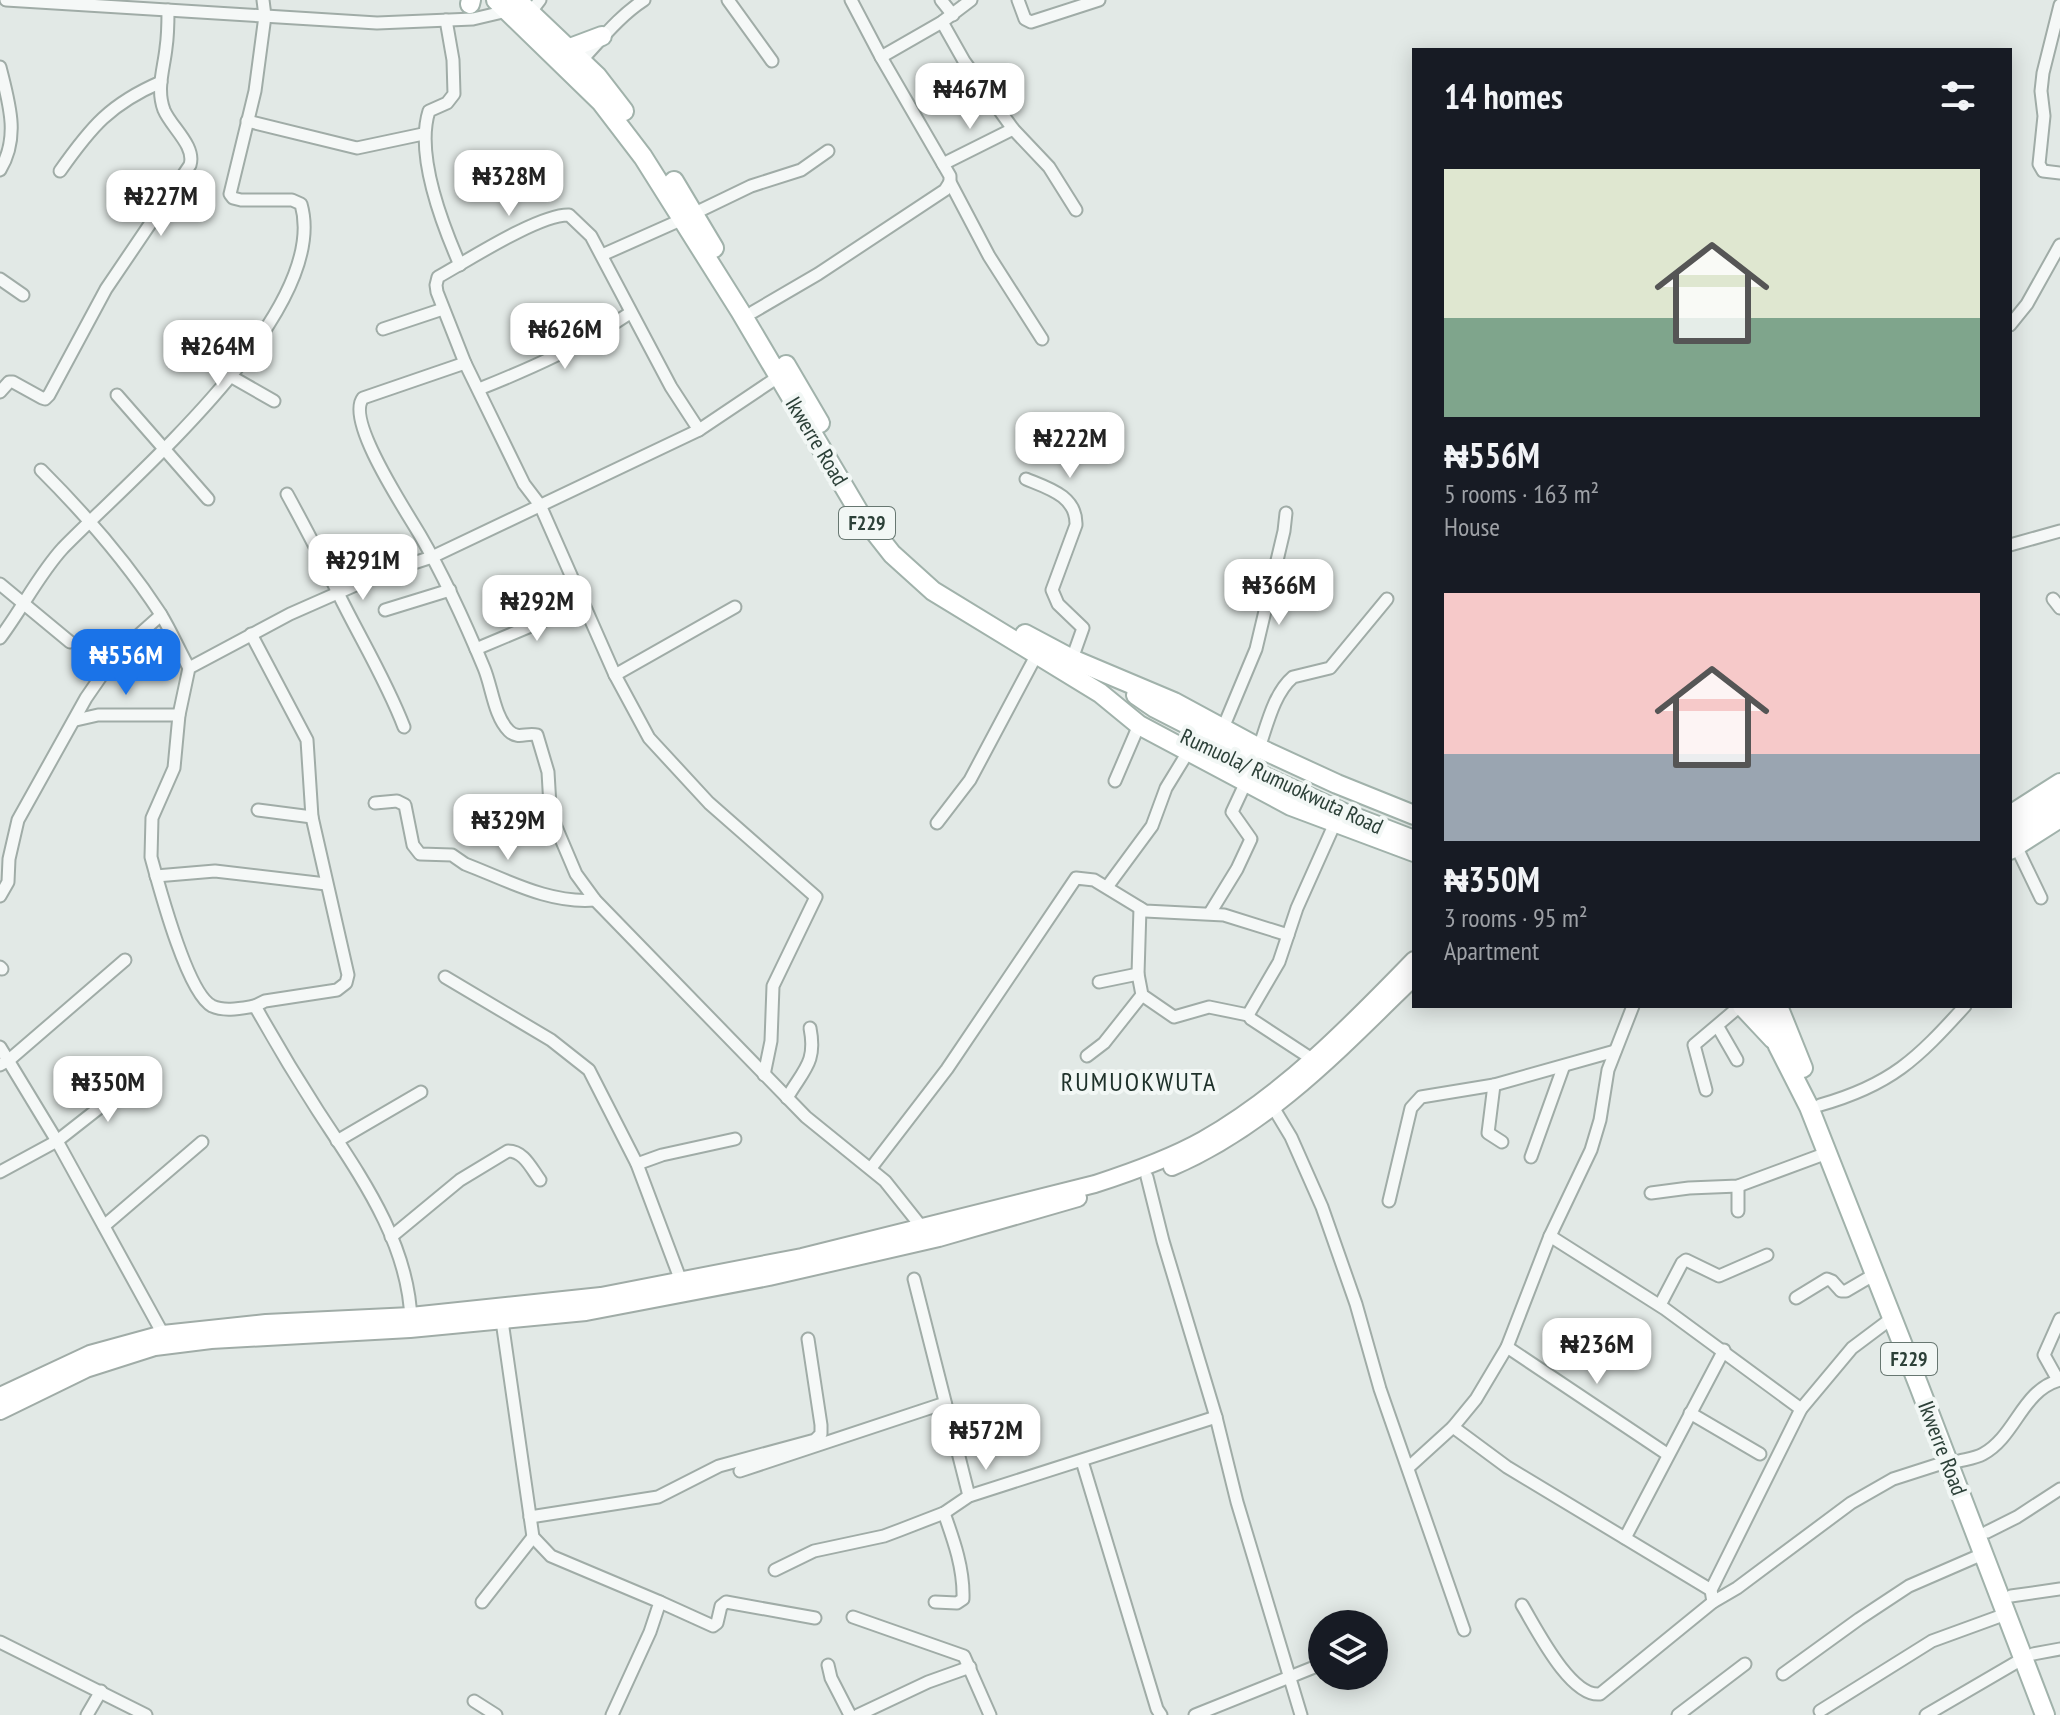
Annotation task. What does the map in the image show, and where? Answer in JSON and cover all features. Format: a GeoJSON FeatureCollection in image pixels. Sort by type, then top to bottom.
{"type":"FeatureCollection","features":[{"type":"Feature","properties":{"kind":"main road","name":"Ikwerre Road"},"geometry":{"type":"LineString","coordinates":[[518,5],[574,60],[597,76],[650,146],[778,377],[859,512],[892,554],[916,577],[957,608],[1100,693],[1149,718],[1188,752],[1291,806],[1412,851]]}},
{"type":"Feature","properties":{"kind":"main road"},"geometry":{"type":"LineString","coordinates":[[574,60],[600,40]]}},
{"type":"Feature","properties":{"kind":"main road"},"geometry":{"type":"LineString","coordinates":[[597,76],[600,40]]}},
{"type":"Feature","properties":{"kind":"main road","name":"Ikwerre Road"},"geometry":{"type":"LineString","coordinates":[[574,60],[689,216],[753,312],[869,506],[892,536],[924,569],[953,591],[1072,659],[1174,702],[1259,748],[1337,784],[1412,814]]}},
{"type":"Feature","properties":{"kind":"main road"},"geometry":{"type":"LineString","coordinates":[[1111,677],[1149,718]]}},
{"type":"Feature","properties":{"kind":"main road","name":"Rumuola/ Rumuokwuta Road"},"geometry":{"type":"LineString","coordinates":[[1149,718],[1295,779],[1412,814]]}},
{"type":"Feature","properties":{"kind":"main road","name":"Rumuola/ Rumuokwuta Road"},"geometry":{"type":"LineString","coordinates":[[1149,718],[1270,781],[1412,839]]}},
{"type":"Feature","properties":{"kind":"main road"},"geometry":{"type":"LineString","coordinates":[[2012,801],[2060,770]]}},
{"type":"Feature","properties":{"kind":"main road"},"geometry":{"type":"LineString","coordinates":[[2012,814],[2060,783]]}},
{"type":"Feature","properties":{"kind":"main road"},"geometry":{"type":"LineString","coordinates":[[2012,843],[2060,802]]}},
{"type":"Feature","properties":{"kind":"main road"},"geometry":{"type":"LineString","coordinates":[[2012,843],[2060,818]]}},
{"type":"Feature","properties":{"kind":"main road"},"geometry":{"type":"LineString","coordinates":[[0,1411],[86,1369],[155,1347],[410,1323],[601,1296],[802,1257],[920,1225],[1095,1184],[1137,1170],[1204,1140],[1270,1103],[1412,962]]}},
{"type":"Feature","properties":{"kind":"main road"},"geometry":{"type":"LineString","coordinates":[[0,1396],[90,1354],[163,1334],[266,1323],[502,1321],[586,1312],[769,1277],[939,1238],[1147,1177],[1207,1151],[1338,1051],[1412,979]]}},
{"type":"Feature","properties":{"kind":"main road"},"geometry":{"type":"LineString","coordinates":[[1743,1008],[1778,1046]]}},
{"type":"Feature","properties":{"kind":"main road","name":"Ikwerre Road"},"geometry":{"type":"LineString","coordinates":[[1765,1008],[1778,1046],[1809,1107],[1892,1318],[1987,1532],[2009,1605],[2052,1715]]}},
{"type":"Feature","properties":{"kind":"main road","name":"Ikwerre Road"},"geometry":{"type":"LineString","coordinates":[[1782,1011],[1954,1461],[1985,1553],[2009,1605]]}},
{"type":"Feature","properties":{"kind":"street"},"geometry":{"type":"LineString","coordinates":[[6,0],[377,23],[487,17],[518,5]]}},
{"type":"Feature","properties":{"kind":"street"},"geometry":{"type":"LineString","coordinates":[[0,638],[51,562],[232,377],[268,325],[296,270],[302,245],[302,209],[297,201],[241,200],[230,194],[255,91],[265,16],[263,0]]}},
{"type":"Feature","properties":{"kind":"street"},"geometry":{"type":"LineString","coordinates":[[600,40],[644,0]]}},
{"type":"Feature","properties":{"kind":"street"},"geometry":{"type":"LineString","coordinates":[[728,0],[772,61]]}},
{"type":"Feature","properties":{"kind":"street"},"geometry":{"type":"LineString","coordinates":[[851,0],[950,176],[950,182],[989,256],[1042,339]]}},
{"type":"Feature","properties":{"kind":"street"},"geometry":{"type":"LineString","coordinates":[[941,0],[964,61],[1013,129],[1049,167],[1076,210]]}},
{"type":"Feature","properties":{"kind":"street"},"geometry":{"type":"LineString","coordinates":[[881,57],[947,19],[971,0]]}},
{"type":"Feature","properties":{"kind":"street"},"geometry":{"type":"LineString","coordinates":[[1018,0],[1025,19],[1031,22],[1099,0]]}},
{"type":"Feature","properties":{"kind":"street"},"geometry":{"type":"LineString","coordinates":[[450,20],[472,1]]}},
{"type":"Feature","properties":{"kind":"street"},"geometry":{"type":"LineString","coordinates":[[2060,5],[2043,73],[2041,91],[2044,116],[2039,164],[2043,171],[2060,173]]}},
{"type":"Feature","properties":{"kind":"street"},"geometry":{"type":"LineString","coordinates":[[0,392],[9,382],[13,382],[45,399],[49,395],[106,289],[190,165],[192,159],[188,146],[164,111],[160,96],[168,10]]}},
{"type":"Feature","properties":{"kind":"street"},"geometry":{"type":"LineString","coordinates":[[450,20],[454,94],[452,99],[429,111],[423,134],[443,226],[460,265]]}},
{"type":"Feature","properties":{"kind":"street"},"geometry":{"type":"LineString","coordinates":[[0,67],[8,96],[12,142],[0,170]]}},
{"type":"Feature","properties":{"kind":"street"},"geometry":{"type":"LineString","coordinates":[[60,171],[92,128],[114,107],[161,82]]}},
{"type":"Feature","properties":{"kind":"street"},"geometry":{"type":"LineString","coordinates":[[247,121],[357,148],[423,134]]}},
{"type":"Feature","properties":{"kind":"street"},"geometry":{"type":"LineString","coordinates":[[943,164],[1013,129]]}},
{"type":"Feature","properties":{"kind":"street"},"geometry":{"type":"LineString","coordinates":[[602,255],[761,182],[801,170],[828,151]]}},
{"type":"Feature","properties":{"kind":"street"},"geometry":{"type":"LineString","coordinates":[[753,312],[874,237],[945,190],[950,182]]}},
{"type":"Feature","properties":{"kind":"street"},"geometry":{"type":"LineString","coordinates":[[699,430],[630,313],[591,236],[569,215],[557,215],[438,277],[436,285],[443,309],[465,363],[524,484],[540,505],[615,675],[649,738],[683,778],[816,897],[773,986],[771,1041],[764,1075]]}},
{"type":"Feature","properties":{"kind":"street"},"geometry":{"type":"LineString","coordinates":[[2012,322],[2031,297],[2060,245]]}},
{"type":"Feature","properties":{"kind":"street"},"geometry":{"type":"LineString","coordinates":[[0,279],[23,295]]}},
{"type":"Feature","properties":{"kind":"street"},"geometry":{"type":"LineString","coordinates":[[383,329],[443,309]]}},
{"type":"Feature","properties":{"kind":"street"},"geometry":{"type":"LineString","coordinates":[[479,389],[535,367],[600,333],[630,313]]}},
{"type":"Feature","properties":{"kind":"street"},"geometry":{"type":"LineString","coordinates":[[182,342],[232,377],[274,401]]}},
{"type":"Feature","properties":{"kind":"street"},"geometry":{"type":"LineString","coordinates":[[465,363],[363,398],[357,412],[365,436],[450,590],[502,721],[510,733],[518,736],[537,735],[548,772],[550,806],[576,874],[595,900],[764,1075],[806,1117],[871,1168],[920,1225]]}},
{"type":"Feature","properties":{"kind":"street"},"geometry":{"type":"LineString","coordinates":[[189,668],[251,634],[383,573],[432,557],[699,430],[778,377]]}},
{"type":"Feature","properties":{"kind":"street"},"geometry":{"type":"LineString","coordinates":[[117,395],[208,499]]}},
{"type":"Feature","properties":{"kind":"street"},"geometry":{"type":"LineString","coordinates":[[41,470],[92,522],[161,615],[189,668],[179,715],[174,768],[152,818],[151,857],[188,971],[200,995],[219,1008],[255,1006],[337,990],[346,983],[348,975],[312,817],[307,740],[251,634]]}},
{"type":"Feature","properties":{"kind":"street"},"geometry":{"type":"LineString","coordinates":[[1026,479],[1056,492],[1074,508],[1076,525],[1052,590],[1058,604],[1083,628],[1072,659]]}},
{"type":"Feature","properties":{"kind":"street"},"geometry":{"type":"LineString","coordinates":[[287,494],[327,565],[393,698],[404,727]]}},
{"type":"Feature","properties":{"kind":"street"},"geometry":{"type":"LineString","coordinates":[[1223,728],[1256,649],[1286,513]]}},
{"type":"Feature","properties":{"kind":"street"},"geometry":{"type":"LineString","coordinates":[[2012,544],[2060,531]]}},
{"type":"Feature","properties":{"kind":"street"},"geometry":{"type":"LineString","coordinates":[[0,584],[70,642]]}},
{"type":"Feature","properties":{"kind":"street"},"geometry":{"type":"LineString","coordinates":[[385,610],[450,590]]}},
{"type":"Feature","properties":{"kind":"street"},"geometry":{"type":"LineString","coordinates":[[1259,748],[1288,681],[1330,668],[1387,599]]}},
{"type":"Feature","properties":{"kind":"street"},"geometry":{"type":"LineString","coordinates":[[476,649],[583,604]]}},
{"type":"Feature","properties":{"kind":"street"},"geometry":{"type":"LineString","coordinates":[[615,675],[735,607]]}},
{"type":"Feature","properties":{"kind":"street"},"geometry":{"type":"LineString","coordinates":[[0,896],[18,820],[86,698],[115,656],[161,615]]}},
{"type":"Feature","properties":{"kind":"street"},"geometry":{"type":"LineString","coordinates":[[937,823],[970,780],[1037,654]]}},
{"type":"Feature","properties":{"kind":"street"},"geometry":{"type":"LineString","coordinates":[[76,720],[98,715],[179,715]]}},
{"type":"Feature","properties":{"kind":"street"},"geometry":{"type":"LineString","coordinates":[[1115,781],[1149,718]]}},
{"type":"Feature","properties":{"kind":"street"},"geometry":{"type":"LineString","coordinates":[[1107,887],[1152,826],[1166,788],[1188,752]]}},
{"type":"Feature","properties":{"kind":"street"},"geometry":{"type":"LineString","coordinates":[[1210,913],[1251,839],[1232,812],[1246,782]]}},
{"type":"Feature","properties":{"kind":"street"},"geometry":{"type":"LineString","coordinates":[[375,803],[397,801],[405,805],[413,845],[420,854],[452,855],[465,864],[558,899],[575,902],[595,900]]}},
{"type":"Feature","properties":{"kind":"street"},"geometry":{"type":"LineString","coordinates":[[258,810],[312,817]]}},
{"type":"Feature","properties":{"kind":"street"},"geometry":{"type":"LineString","coordinates":[[1248,1015],[1279,962],[1297,908],[1335,823]]}},
{"type":"Feature","properties":{"kind":"street"},"geometry":{"type":"LineString","coordinates":[[2012,843],[2041,898]]}},
{"type":"Feature","properties":{"kind":"street"},"geometry":{"type":"LineString","coordinates":[[156,876],[215,871],[326,884]]}},
{"type":"Feature","properties":{"kind":"street"},"geometry":{"type":"LineString","coordinates":[[871,1168],[947,1069],[1070,883],[1081,876],[1107,887],[1140,908],[1160,913],[1210,913],[1288,935]]}},
{"type":"Feature","properties":{"kind":"street"},"geometry":{"type":"LineString","coordinates":[[1140,908],[1138,974],[1142,995],[1174,1017],[1209,1007],[1248,1015],[1312,1059]]}},
{"type":"Feature","properties":{"kind":"street"},"geometry":{"type":"LineString","coordinates":[[5,1063],[125,960]]}},
{"type":"Feature","properties":{"kind":"street"},"geometry":{"type":"LineString","coordinates":[[1099,982],[1138,974]]}},
{"type":"Feature","properties":{"kind":"street"},"geometry":{"type":"LineString","coordinates":[[445,977],[551,1040],[589,1070],[637,1164],[681,1281]]}},
{"type":"Feature","properties":{"kind":"street"},"geometry":{"type":"LineString","coordinates":[[1087,1056],[1104,1043],[1142,995]]}},
{"type":"Feature","properties":{"kind":"street"},"geometry":{"type":"LineString","coordinates":[[255,1006],[286,1061],[363,1178],[391,1237],[403,1276],[410,1323]]}},
{"type":"Feature","properties":{"kind":"street"},"geometry":{"type":"LineString","coordinates":[[1409,1467],[1453,1427],[1476,1399],[1507,1347],[1550,1236],[1591,1150],[1600,1120],[1606,1078],[1632,1008]]}},
{"type":"Feature","properties":{"kind":"street"},"geometry":{"type":"LineString","coordinates":[[1706,1090],[1693,1048],[1739,1008]]}},
{"type":"Feature","properties":{"kind":"street"},"geometry":{"type":"LineString","coordinates":[[1820,1105],[1853,1096],[1912,1062],[1963,1008]]}},
{"type":"Feature","properties":{"kind":"street"},"geometry":{"type":"LineString","coordinates":[[1718,1027],[1737,1060]]}},
{"type":"Feature","properties":{"kind":"street"},"geometry":{"type":"LineString","coordinates":[[787,1098],[809,1066],[813,1052],[810,1028]]}},
{"type":"Feature","properties":{"kind":"street"},"geometry":{"type":"LineString","coordinates":[[0,1047],[5,1063],[57,1141],[163,1334]]}},
{"type":"Feature","properties":{"kind":"street"},"geometry":{"type":"LineString","coordinates":[[1389,1201],[1408,1117],[1415,1101],[1421,1097],[1494,1085],[1615,1051]]}},
{"type":"Feature","properties":{"kind":"street"},"geometry":{"type":"LineString","coordinates":[[1531,1157],[1563,1068]]}},
{"type":"Feature","properties":{"kind":"street"},"geometry":{"type":"LineString","coordinates":[[0,1172],[57,1141],[136,1079]]}},
{"type":"Feature","properties":{"kind":"street"},"geometry":{"type":"LineString","coordinates":[[1494,1085],[1488,1133],[1502,1142]]}},
{"type":"Feature","properties":{"kind":"street"},"geometry":{"type":"LineString","coordinates":[[337,1141],[421,1092]]}},
{"type":"Feature","properties":{"kind":"street"},"geometry":{"type":"LineString","coordinates":[[1270,1103],[1291,1137],[1322,1207],[1356,1304],[1380,1389],[1464,1630]]}},
{"type":"Feature","properties":{"kind":"street"},"geometry":{"type":"LineString","coordinates":[[637,1164],[662,1155],[735,1139]]}},
{"type":"Feature","properties":{"kind":"street"},"geometry":{"type":"LineString","coordinates":[[104,1226],[202,1142]]}},
{"type":"Feature","properties":{"kind":"street"},"geometry":{"type":"LineString","coordinates":[[391,1237],[460,1180],[508,1151],[522,1156],[540,1180]]}},
{"type":"Feature","properties":{"kind":"street"},"geometry":{"type":"LineString","coordinates":[[1651,1193],[1738,1186],[1827,1153]]}},
{"type":"Feature","properties":{"kind":"street"},"geometry":{"type":"LineString","coordinates":[[1147,1177],[1216,1417],[1237,1502],[1301,1715]]}},
{"type":"Feature","properties":{"kind":"street"},"geometry":{"type":"LineString","coordinates":[[1738,1186],[1738,1211]]}},
{"type":"Feature","properties":{"kind":"street"},"geometry":{"type":"LineString","coordinates":[[1550,1236],[1660,1305],[1801,1409]]}},
{"type":"Feature","properties":{"kind":"street"},"geometry":{"type":"LineString","coordinates":[[1660,1305],[1686,1260],[1719,1276],[1767,1255]]}},
{"type":"Feature","properties":{"kind":"street"},"geometry":{"type":"LineString","coordinates":[[1796,1298],[1827,1279],[1841,1291],[1846,1291],[1875,1274]]}},
{"type":"Feature","properties":{"kind":"street"},"geometry":{"type":"LineString","coordinates":[[914,1279],[969,1496]]}},
{"type":"Feature","properties":{"kind":"street"},"geometry":{"type":"LineString","coordinates":[[1522,1605],[1553,1657],[1578,1686],[1596,1696],[1612,1687],[1712,1596],[1801,1409],[1852,1348],[1892,1318]]}},
{"type":"Feature","properties":{"kind":"street"},"geometry":{"type":"LineString","coordinates":[[1712,1596],[1737,1588],[1851,1503],[1893,1479],[1975,1458],[1992,1449],[2039,1389],[2059,1380],[2044,1355],[2060,1319]]}},
{"type":"Feature","properties":{"kind":"street"},"geometry":{"type":"LineString","coordinates":[[502,1321],[533,1537],[551,1556],[713,1626],[717,1623],[721,1606],[726,1602],[815,1618]]}},
{"type":"Feature","properties":{"kind":"street"},"geometry":{"type":"LineString","coordinates":[[530,1517],[658,1497],[719,1466],[815,1440],[821,1434],[821,1425],[808,1339]]}},
{"type":"Feature","properties":{"kind":"street"},"geometry":{"type":"LineString","coordinates":[[1507,1347],[1667,1454]]}},
{"type":"Feature","properties":{"kind":"street"},"geometry":{"type":"LineString","coordinates":[[1625,1538],[1724,1350]]}},
{"type":"Feature","properties":{"kind":"street"},"geometry":{"type":"LineString","coordinates":[[740,1471],[945,1403]]}},
{"type":"Feature","properties":{"kind":"street"},"geometry":{"type":"LineString","coordinates":[[1690,1413],[1760,1454]]}},
{"type":"Feature","properties":{"kind":"street"},"geometry":{"type":"LineString","coordinates":[[775,1570],[814,1551],[884,1536],[944,1513],[969,1496],[1216,1417]]}},
{"type":"Feature","properties":{"kind":"street"},"geometry":{"type":"LineString","coordinates":[[1453,1427],[1507,1467],[1625,1538],[1712,1596]]}},
{"type":"Feature","properties":{"kind":"street"},"geometry":{"type":"LineString","coordinates":[[1082,1461],[1161,1715]]}},
{"type":"Feature","properties":{"kind":"street"},"geometry":{"type":"LineString","coordinates":[[1987,1532],[2060,1489]]}},
{"type":"Feature","properties":{"kind":"street"},"geometry":{"type":"LineString","coordinates":[[935,1602],[957,1603],[963,1599],[958,1555],[944,1513]]}},
{"type":"Feature","properties":{"kind":"street"},"geometry":{"type":"LineString","coordinates":[[482,1602],[533,1537]]}},
{"type":"Feature","properties":{"kind":"street"},"geometry":{"type":"LineString","coordinates":[[1783,1674],[1909,1586],[1985,1553]]}},
{"type":"Feature","properties":{"kind":"street"},"geometry":{"type":"LineString","coordinates":[[1820,1711],[1932,1641],[2009,1605],[2060,1589]]}},
{"type":"Feature","properties":{"kind":"street"},"geometry":{"type":"LineString","coordinates":[[612,1715],[650,1632],[660,1602]]}},
{"type":"Feature","properties":{"kind":"street"},"geometry":{"type":"LineString","coordinates":[[853,1617],[967,1659],[990,1715]]}},
{"type":"Feature","properties":{"kind":"street"},"geometry":{"type":"LineString","coordinates":[[0,1642],[146,1715]]}},
{"type":"Feature","properties":{"kind":"street"},"geometry":{"type":"LineString","coordinates":[[1926,1715],[2028,1656],[2060,1649]]}},
{"type":"Feature","properties":{"kind":"street"},"geometry":{"type":"LineString","coordinates":[[1678,1715],[1745,1664]]}},
{"type":"Feature","properties":{"kind":"street"},"geometry":{"type":"LineString","coordinates":[[828,1665],[831,1678],[850,1715]]}},
{"type":"Feature","properties":{"kind":"street"},"geometry":{"type":"LineString","coordinates":[[858,1715],[928,1682],[970,1667]]}},
{"type":"Feature","properties":{"kind":"street"},"geometry":{"type":"LineString","coordinates":[[1195,1715],[1308,1670]]}},
{"type":"Feature","properties":{"kind":"street"},"geometry":{"type":"LineString","coordinates":[[87,1715],[101,1691]]}},
{"type":"Feature","properties":{"kind":"street"},"geometry":{"type":"LineString","coordinates":[[474,1701],[496,1715]]}},
{"type":"Feature","properties":{"kind":"district","name":"RUMUOKWUTA"},"geometry":{"type":"Point","coordinates":[1139,1082]}}]}
